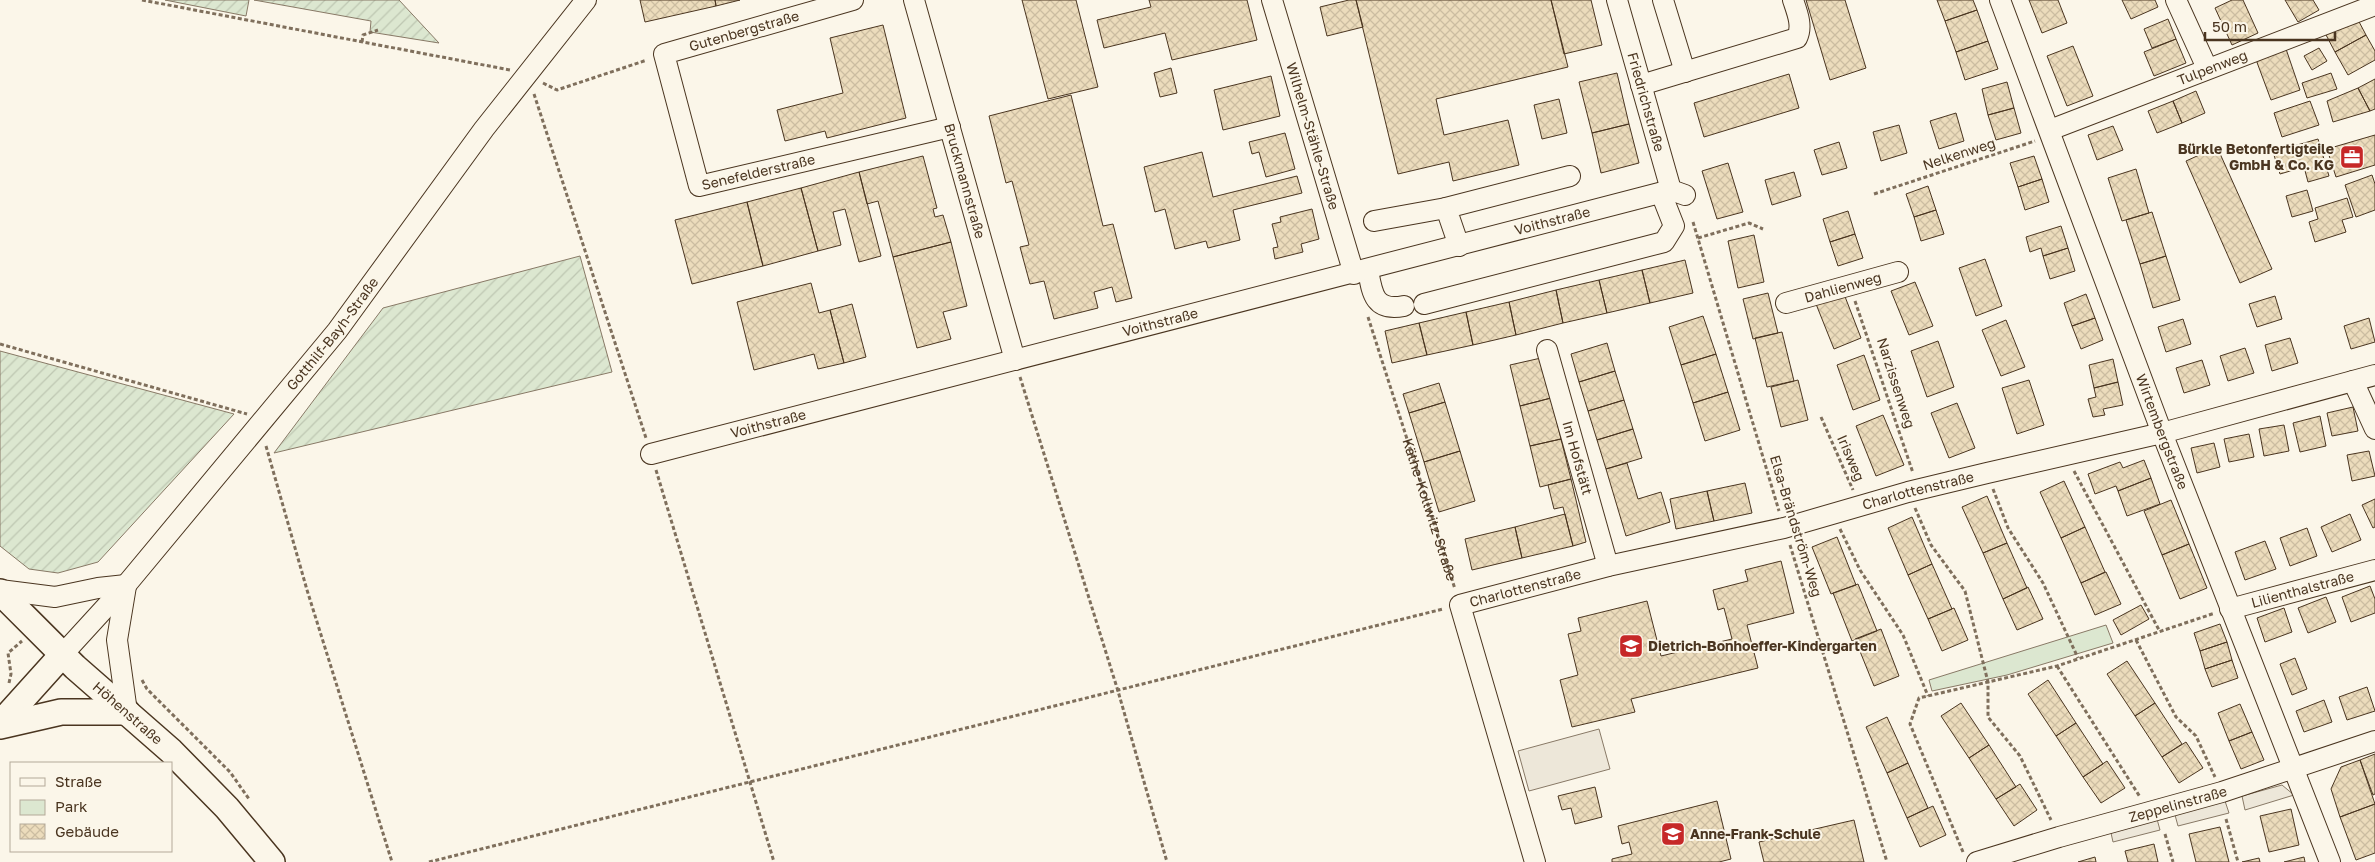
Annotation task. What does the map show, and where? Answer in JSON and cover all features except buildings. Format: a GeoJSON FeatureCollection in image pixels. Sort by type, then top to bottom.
{"type":"FeatureCollection","features":[{"type":"Feature","properties":{"kind":"main road","name":"Höhenstraße"},"geometry":{"type":"LineString","coordinates":[[0,591],[62,655],[171,751],[227,808],[272,862]]}},
{"type":"Feature","properties":{"kind":"main road"},"geometry":{"type":"LineString","coordinates":[[0,725],[62,655]]}},
{"type":"Feature","properties":{"kind":"main road"},"geometry":{"type":"LineString","coordinates":[[0,725],[62,712],[127,712]]}},
{"type":"Feature","properties":{"kind":"street","name":"Gotthilf-Bayh-Straße"},"geometry":{"type":"LineString","coordinates":[[62,655],[126,585],[260,427],[337,331],[484,129],[586,0]]}},
{"type":"Feature","properties":{"kind":"street","name":"Gutenbergstraße"},"geometry":{"type":"LineString","coordinates":[[664,54],[853,0]]}},
{"type":"Feature","properties":{"kind":"street","name":"Bruckmannstraße"},"geometry":{"type":"LineString","coordinates":[[914,0],[1015,360]]}},
{"type":"Feature","properties":{"kind":"street","name":"Wilhelm-Stähle-Straße"},"geometry":{"type":"LineString","coordinates":[[1272,0],[1361,272],[1372,295],[1382,305],[1394,308],[1404,306]]}},
{"type":"Feature","properties":{"kind":"street","name":"Friedrichstraße"},"geometry":{"type":"LineString","coordinates":[[1424,304],[1664,242],[1674,226],[1673,193],[1618,0]]}},
{"type":"Feature","properties":{"kind":"street"},"geometry":{"type":"LineString","coordinates":[[1663,0],[1686,72]]}},
{"type":"Feature","properties":{"kind":"street"},"geometry":{"type":"LineString","coordinates":[[1641,86],[1797,38],[1800,33],[1799,20],[1793,0]]}},
{"type":"Feature","properties":{"kind":"street","name":"Wirtembergstraße"},"geometry":{"type":"LineString","coordinates":[[2000,0],[2051,132],[2162,433],[2330,862]]}},
{"type":"Feature","properties":{"kind":"street"},"geometry":{"type":"LineString","coordinates":[[2176,0],[2207,68]]}},
{"type":"Feature","properties":{"kind":"street","name":"Tulpenweg"},"geometry":{"type":"LineString","coordinates":[[2051,132],[2207,68],[2375,5]]}},
{"type":"Feature","properties":{"kind":"street","name":"Senefelderstraße"},"geometry":{"type":"LineString","coordinates":[[664,54],[698,186],[950,127]]}},
{"type":"Feature","properties":{"kind":"street"},"geometry":{"type":"LineString","coordinates":[[1374,222],[1446,208],[1570,176]]}},
{"type":"Feature","properties":{"kind":"street","name":"Voithstraße"},"geometry":{"type":"LineString","coordinates":[[651,454],[1459,246],[1673,193]]}},
{"type":"Feature","properties":{"kind":"street"},"geometry":{"type":"LineString","coordinates":[[1446,208],[1459,246]]}},
{"type":"Feature","properties":{"kind":"street","name":"Dahlienweg"},"geometry":{"type":"LineString","coordinates":[[1786,303],[1898,272]]}},
{"type":"Feature","properties":{"kind":"street","name":"Im Hofstätt"},"geometry":{"type":"LineString","coordinates":[[1547,350],[1608,566]]}},
{"type":"Feature","properties":{"kind":"street","name":"Charlottenstraße"},"geometry":{"type":"LineString","coordinates":[[1460,605],[1608,566],[1784,528],[1914,491],[1987,473],[2162,433],[2375,375]]}},
{"type":"Feature","properties":{"kind":"street"},"geometry":{"type":"LineString","coordinates":[[2352,381],[2375,429]]}},
{"type":"Feature","properties":{"kind":"street","name":"Lilienthalstraße"},"geometry":{"type":"LineString","coordinates":[[2230,609],[2375,570]]}},
{"type":"Feature","properties":{"kind":"street"},"geometry":{"type":"LineString","coordinates":[[0,591],[55,597],[98,588],[126,585],[117,640],[127,712]]}},
{"type":"Feature","properties":{"kind":"street"},"geometry":{"type":"LineString","coordinates":[[1460,605],[1535,862]]}},
{"type":"Feature","properties":{"kind":"street","name":"Zeppelinstraße"},"geometry":{"type":"LineString","coordinates":[[1970,857],[2059,837],[2222,792],[2375,741]]}},
{"type":"Feature","properties":{"kind":"path"},"geometry":{"type":"LineString","coordinates":[[142,0],[528,74],[557,90],[664,54]]}},
{"type":"Feature","properties":{"kind":"path"},"geometry":{"type":"LineString","coordinates":[[362,42],[363,35],[378,30]]}},
{"type":"Feature","properties":{"kind":"path"},"geometry":{"type":"LineString","coordinates":[[528,74],[651,454],[774,862]]}},
{"type":"Feature","properties":{"kind":"path","name":"Nelkenweg"},"geometry":{"type":"LineString","coordinates":[[1874,194],[2051,132]]}},
{"type":"Feature","properties":{"kind":"path","name":"Elsa-Brändström-Weg"},"geometry":{"type":"LineString","coordinates":[[1673,193],[1698,238],[1784,528],[1887,862]]}},
{"type":"Feature","properties":{"kind":"path"},"geometry":{"type":"LineString","coordinates":[[1698,238],[1749,223],[1763,229]]}},
{"type":"Feature","properties":{"kind":"path","name":"Narzissenweg"},"geometry":{"type":"LineString","coordinates":[[1849,285],[1931,545],[1964,591],[1988,682],[1988,717],[2020,756],[2059,837]]}},
{"type":"Feature","properties":{"kind":"path","name":"Käthe-Kollwitz-Straße"},"geometry":{"type":"LineString","coordinates":[[1366,312],[1460,605]]}},
{"type":"Feature","properties":{"kind":"path"},"geometry":{"type":"LineString","coordinates":[[0,344],[246,413],[260,427],[307,590],[392,862]]}},
{"type":"Feature","properties":{"kind":"path"},"geometry":{"type":"LineString","coordinates":[[1015,360],[1118,690],[1167,862]]}},
{"type":"Feature","properties":{"kind":"path","name":"Irisweg"},"geometry":{"type":"LineString","coordinates":[[1821,417],[1860,507]]}},
{"type":"Feature","properties":{"kind":"path"},"geometry":{"type":"LineString","coordinates":[[2066,455],[2160,630]]}},
{"type":"Feature","properties":{"kind":"path"},"geometry":{"type":"LineString","coordinates":[[1987,473],[2008,528],[2043,583],[2078,658]]}},
{"type":"Feature","properties":{"kind":"path"},"geometry":{"type":"LineString","coordinates":[[1833,514],[1860,570],[1903,635],[1928,696]]}},
{"type":"Feature","properties":{"kind":"path"},"geometry":{"type":"LineString","coordinates":[[430,862],[1460,605]]}},
{"type":"Feature","properties":{"kind":"path"},"geometry":{"type":"LineString","coordinates":[[1970,857],[1910,724],[1919,698],[2057,666],[2136,640],[2160,630],[2230,609]]}},
{"type":"Feature","properties":{"kind":"path"},"geometry":{"type":"LineString","coordinates":[[2136,640],[2176,717],[2196,736],[2222,792]]}},
{"type":"Feature","properties":{"kind":"path"},"geometry":{"type":"LineString","coordinates":[[8,652],[11,674],[9,686]]}},
{"type":"Feature","properties":{"kind":"path"},"geometry":{"type":"LineString","coordinates":[[2057,666],[2150,812]]}},
{"type":"Feature","properties":{"kind":"path"},"geometry":{"type":"LineString","coordinates":[[2226,819],[2238,862]]}},
{"type":"Feature","properties":{"kind":"path"},"geometry":{"type":"LineString","coordinates":[[2165,834],[2173,862]]}},
{"type":"Feature","properties":{"kind":"green space"},"geometry":{"type":"Polygon","coordinates":[[[165,0],[249,0],[246,16],[165,0]]]}},
{"type":"Feature","properties":{"kind":"green space"},"geometry":{"type":"Polygon","coordinates":[[[254,0],[399,0],[439,43],[370,32],[371,21],[254,0]]]}},
{"type":"Feature","properties":{"kind":"green space"},"geometry":{"type":"Polygon","coordinates":[[[580,256],[612,372],[274,453],[383,308],[580,256]]]}},
{"type":"Feature","properties":{"kind":"green space"},"geometry":{"type":"Polygon","coordinates":[[[0,351],[234,414],[98,562],[58,573],[29,569],[0,546],[0,351]]]}},
{"type":"Feature","properties":{"kind":"green space"},"geometry":{"type":"Polygon","coordinates":[[[2106,625],[2113,643],[2007,675],[1932,691],[1929,680],[2106,625]]]}},
{"type":"Feature","properties":{"kind":"shaded area"},"geometry":{"type":"Polygon","coordinates":[[[1599,729],[1610,769],[1529,791],[1518,751],[1599,729]]]}},
{"type":"Feature","properties":{"kind":"shaded area"},"geometry":{"type":"Polygon","coordinates":[[[2282,785],[2294,795],[2245,810],[2242,796],[2282,785]]]}},
{"type":"Feature","properties":{"kind":"shaded area"},"geometry":{"type":"Polygon","coordinates":[[[2225,801],[2229,813],[2178,826],[2175,815],[2225,801]]]}},
{"type":"Feature","properties":{"kind":"shaded area"},"geometry":{"type":"Polygon","coordinates":[[[2157,819],[2160,830],[2113,842],[2111,833],[2157,819]]]}},
{"type":"Feature","properties":{"kind":"place","name":"Bürkle Betonfertigteile GmbH & Co. KG"},"geometry":{"type":"Point","coordinates":[2352,157]}},
{"type":"Feature","properties":{"kind":"place","name":"Dietrich-Bonhoeffer-Kindergarten"},"geometry":{"type":"Point","coordinates":[1631,646]}},
{"type":"Feature","properties":{"kind":"place","name":"Anne-Frank-Schule"},"geometry":{"type":"Point","coordinates":[1673,834]}}]}
